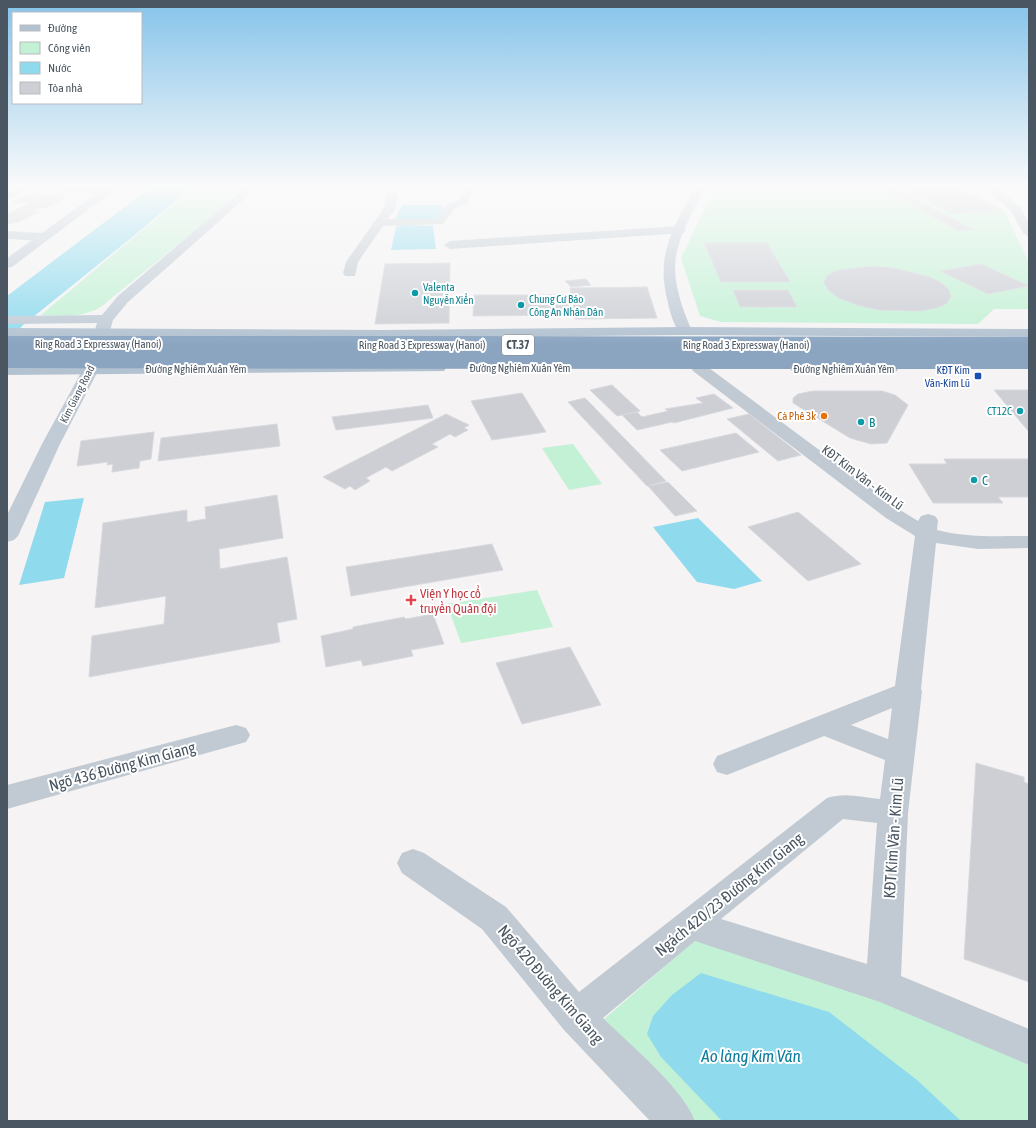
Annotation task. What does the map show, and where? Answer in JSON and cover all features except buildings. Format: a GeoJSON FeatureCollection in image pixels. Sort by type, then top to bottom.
{"type":"FeatureCollection","features":[{"type":"Feature","properties":{"kind":"highway","name":"Ring Road 3 Expressway (Hanoi)"},"geometry":{"type":"LineString","coordinates":[[7,344],[1029,345]]}},
{"type":"Feature","properties":{"kind":"highway","name":"Ring Road 3 Expressway (Hanoi)"},"geometry":{"type":"LineString","coordinates":[[8,366],[1029,360]]}},
{"type":"Feature","properties":{"kind":"main road"},"geometry":{"type":"LineString","coordinates":[[7,332],[43,332],[104,326],[284,333],[685,331],[1029,333]]}},
{"type":"Feature","properties":{"kind":"main road"},"geometry":{"type":"LineString","coordinates":[[284,333],[296,338],[304,345],[306,351],[305,356],[285,369]]}},
{"type":"Feature","properties":{"kind":"main road"},"geometry":{"type":"LineString","coordinates":[[486,333],[476,339],[473,348],[478,359],[488,368]]}},
{"type":"Feature","properties":{"kind":"main road","name":"Đường Nghiêm Xuân Yêm"},"geometry":{"type":"LineString","coordinates":[[8,366],[91,369],[1029,369]]}},
{"type":"Feature","properties":{"kind":"street"},"geometry":{"type":"LineString","coordinates":[[7,264],[39,240]]}},
{"type":"Feature","properties":{"kind":"street","name":"Kim Giang Road"},"geometry":{"type":"LineString","coordinates":[[7,536],[51,444],[91,369],[104,326],[123,299],[192,240]]}},
{"type":"Feature","properties":{"kind":"street"},"geometry":{"type":"LineString","coordinates":[[350,273],[352,262],[367,240]]}},
{"type":"Feature","properties":{"kind":"street"},"geometry":{"type":"LineString","coordinates":[[450,245],[532,240]]}},
{"type":"Feature","properties":{"kind":"street"},"geometry":{"type":"LineString","coordinates":[[676,240],[670,254],[670,279],[680,318],[685,331]]}},
{"type":"Feature","properties":{"kind":"street"},"geometry":{"type":"LineString","coordinates":[[7,320],[50,319],[104,326]]}},
{"type":"Feature","properties":{"kind":"street","name":"KĐT Kim Văn - Kim Lũ"},"geometry":{"type":"LineString","coordinates":[[699,368],[910,512],[927,527],[949,540],[969,542],[1029,542]]}},
{"type":"Feature","properties":{"kind":"street","name":"KĐT Kim Văn - Kim Lũ"},"geometry":{"type":"LineString","coordinates":[[718,368],[832,460]]}},
{"type":"Feature","properties":{"kind":"street","name":"KĐT Kim Văn - Kim Lũ"},"geometry":{"type":"LineString","coordinates":[[927,527],[962,526],[1029,528]]}},
{"type":"Feature","properties":{"kind":"street","name":"KĐT Kim Văn - Kim Lũ"},"geometry":{"type":"LineString","coordinates":[[883,986],[893,813],[909,691],[917,603],[927,527]]}},
{"type":"Feature","properties":{"kind":"street"},"geometry":{"type":"LineString","coordinates":[[726,764],[909,691]]}},
{"type":"Feature","properties":{"kind":"street"},"geometry":{"type":"LineString","coordinates":[[823,725],[900,754]]}},
{"type":"Feature","properties":{"kind":"street","name":"Ngõ 436 Đường Kim Giang"},"geometry":{"type":"LineString","coordinates":[[7,797],[236,735]]}},
{"type":"Feature","properties":{"kind":"street","name":"Ngách 420/23 Đường Kim Giang"},"geometry":{"type":"LineString","coordinates":[[577,1017],[690,924],[837,808],[846,807],[893,813]]}},
{"type":"Feature","properties":{"kind":"street","name":"Ngõ 420 Đường Kim Giang"},"geometry":{"type":"LineString","coordinates":[[414,863],[494,918],[577,1017],[648,1089],[676,1121]]}},
{"type":"Feature","properties":{"kind":"street"},"geometry":{"type":"LineString","coordinates":[[690,924],[883,986],[1029,1047]]}},
{"type":"Feature","properties":{"kind":"green space"},"geometry":{"type":"Polygon","coordinates":[[[131,240],[184,240],[95,310],[78,315],[41,315],[131,240]]]}},
{"type":"Feature","properties":{"kind":"green space"},"geometry":{"type":"Polygon","coordinates":[[[690,240],[1018,240],[1029,262],[1029,309],[994,309],[978,324],[721,322],[700,316],[681,258],[690,240]]]}},
{"type":"Feature","properties":{"kind":"green space"},"geometry":{"type":"Polygon","coordinates":[[[573,444],[602,484],[569,490],[542,448],[573,444]]]}},
{"type":"Feature","properties":{"kind":"green space"},"geometry":{"type":"Polygon","coordinates":[[[537,590],[553,627],[461,643],[447,604],[537,590]]]}},
{"type":"Feature","properties":{"kind":"green space"},"geometry":{"type":"Polygon","coordinates":[[[699,937],[838,985],[1029,1057],[1029,1121],[690,1121],[603,1020],[699,937]]]}},
{"type":"Feature","properties":{"kind":"water"},"geometry":{"type":"Polygon","coordinates":[[[81,240],[129,240],[22,326],[7,345],[7,296],[81,240]]]}},
{"type":"Feature","properties":{"kind":"water"},"geometry":{"type":"Polygon","coordinates":[[[393,240],[435,240],[436,249],[391,250],[393,240]]]}},
{"type":"Feature","properties":{"kind":"water"},"geometry":{"type":"Polygon","coordinates":[[[84,498],[64,578],[19,585],[45,502],[84,498]]]}},
{"type":"Feature","properties":{"kind":"water"},"geometry":{"type":"Polygon","coordinates":[[[698,518],[762,581],[734,589],[697,582],[653,527],[698,518]]]}},
{"type":"Feature","properties":{"kind":"water","name":"Ao làng Kim Văn"},"geometry":{"type":"Polygon","coordinates":[[[701,973],[829,1012],[917,1080],[961,1121],[722,1121],[661,1057],[647,1034],[653,1016],[672,995],[701,973]]]}},
{"type":"Feature","properties":{"kind":"place","name":"Valenta Nguyễn Xiển"},"geometry":{"type":"Point","coordinates":[415,293]}},
{"type":"Feature","properties":{"kind":"place","name":"Chung Cư Báo Công An Nhân Dân"},"geometry":{"type":"Point","coordinates":[521,305]}},
{"type":"Feature","properties":{"kind":"place","name":"KĐT Kim Văn-Kim Lũ"},"geometry":{"type":"Point","coordinates":[978,376]}},
{"type":"Feature","properties":{"kind":"place","name":"CT12C"},"geometry":{"type":"Point","coordinates":[1020,411]}},
{"type":"Feature","properties":{"kind":"place","name":"Cà Phê 3k"},"geometry":{"type":"Point","coordinates":[824,416]}},
{"type":"Feature","properties":{"kind":"place","name":"B"},"geometry":{"type":"Point","coordinates":[861,422]}},
{"type":"Feature","properties":{"kind":"place","name":"C"},"geometry":{"type":"Point","coordinates":[974,480]}},
{"type":"Feature","properties":{"kind":"place","name":"Viện Y học cổ truyền Quân đội"},"geometry":{"type":"Point","coordinates":[411,600]}}]}
